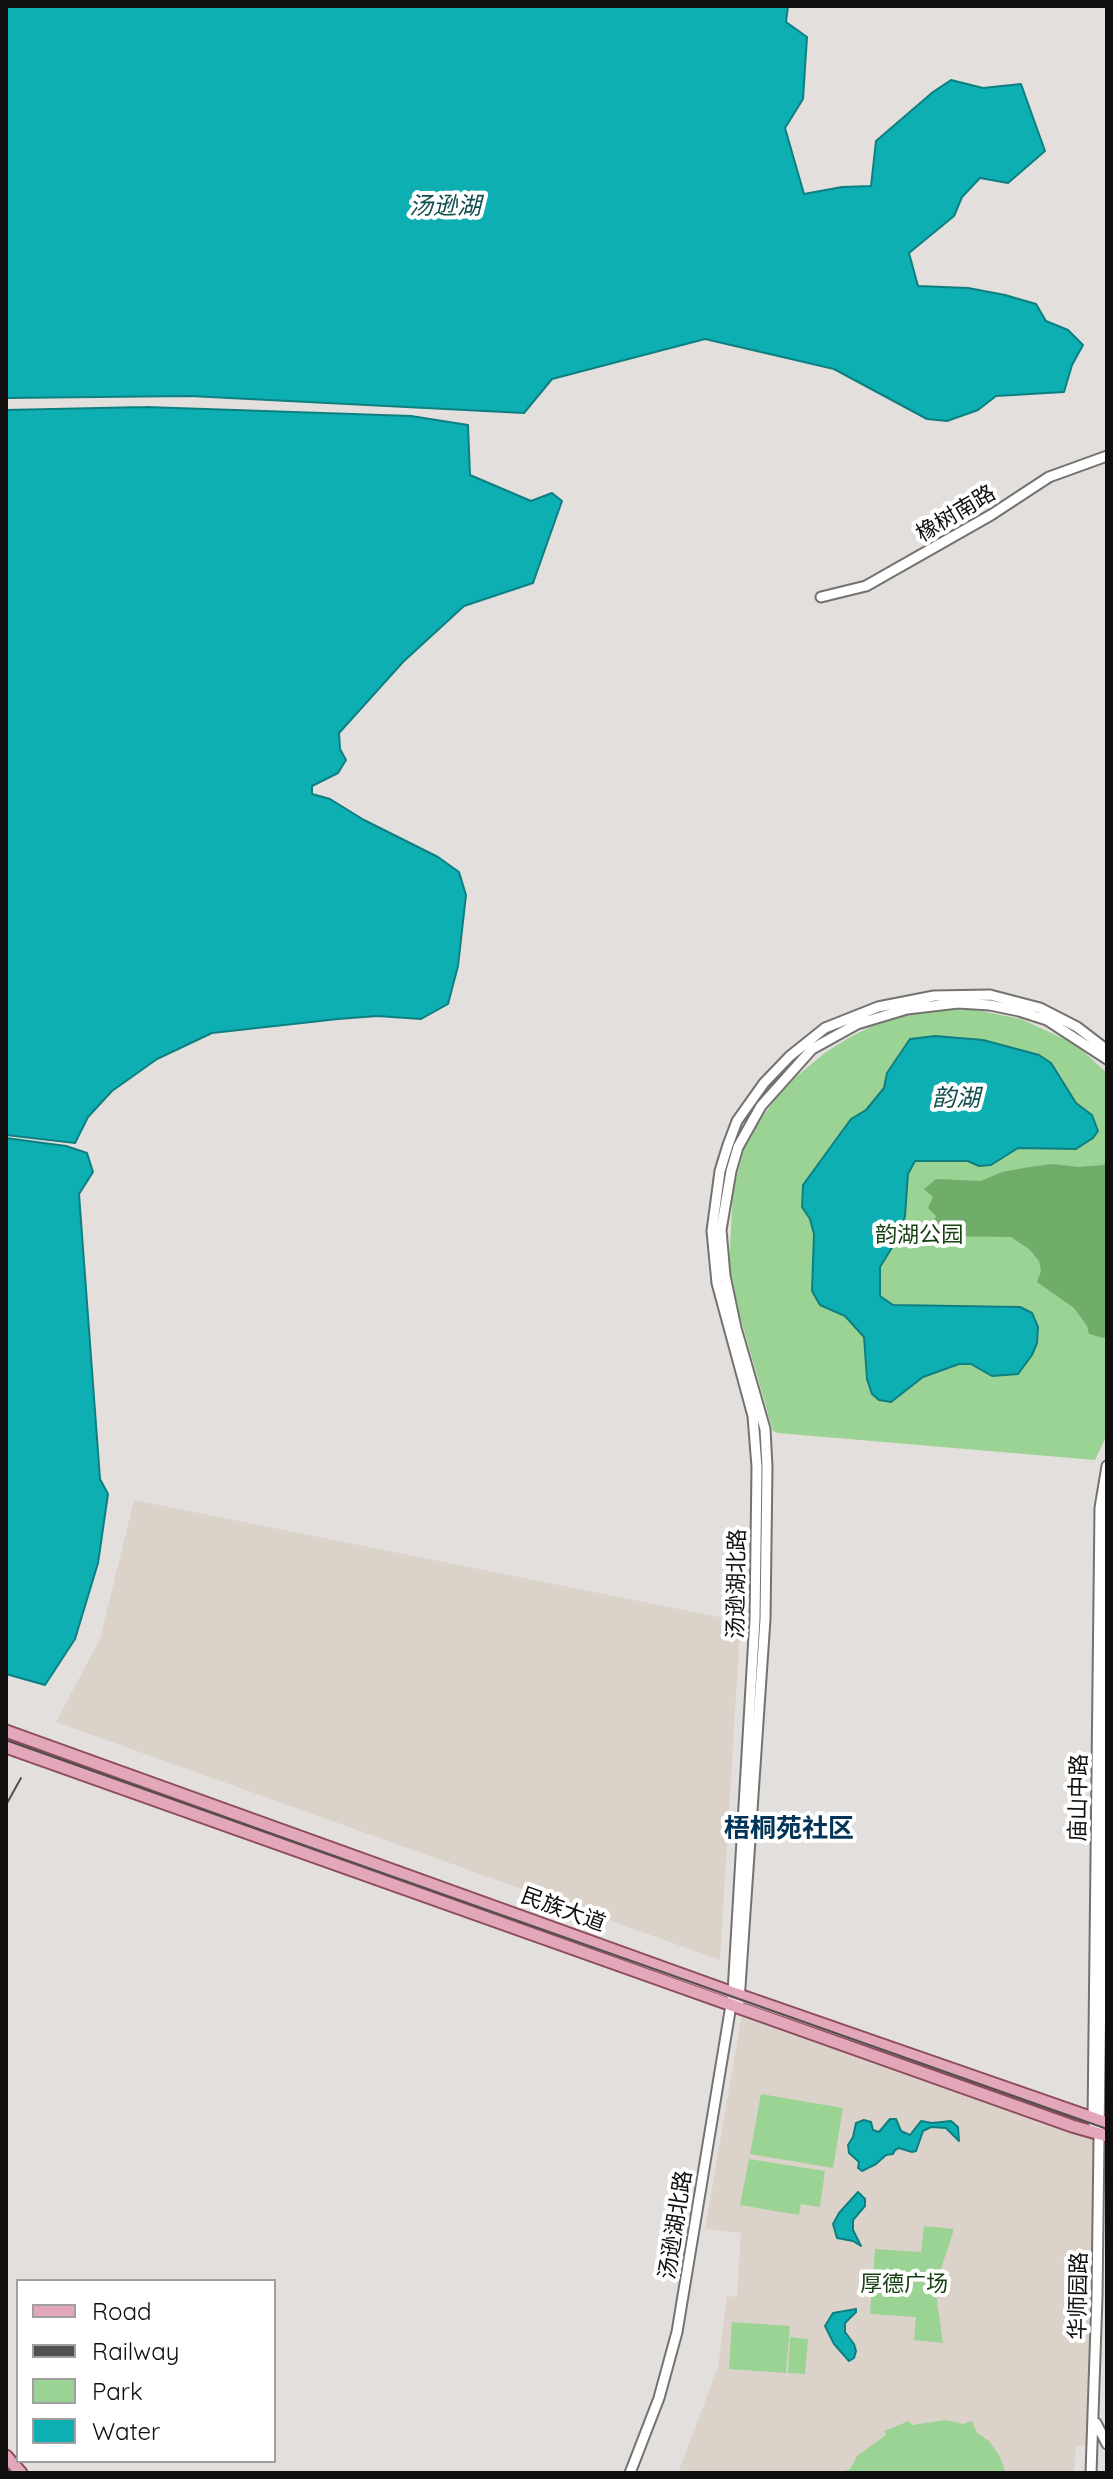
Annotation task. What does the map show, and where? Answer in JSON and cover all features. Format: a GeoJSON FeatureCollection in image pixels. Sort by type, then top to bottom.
{"type":"FeatureCollection","features":[{"type":"Feature","properties":{"kind":"main road","name":"民族大道"},"geometry":{"type":"LineString","coordinates":[[6,1731],[736,2000]]}},
{"type":"Feature","properties":{"kind":"main road","name":"民族大道"},"geometry":{"type":"LineString","coordinates":[[6,1747],[1100,2127]]}},
{"type":"Feature","properties":{"kind":"main road"},"geometry":{"type":"LineString","coordinates":[[6,2456],[21,2473]]}},
{"type":"Feature","properties":{"kind":"street","name":"橡树南路"},"geometry":{"type":"LineString","coordinates":[[821,597],[866,586],[991,515],[1049,477],[1107,456]]}},
{"type":"Feature","properties":{"kind":"street","name":"汤逊湖北路"},"geometry":{"type":"LineString","coordinates":[[632,2473],[659,2398],[677,2332],[736,2000],[765,1619],[767,1467],[765,1429],[736,1328],[721,1230],[738,1147],[761,1106],[812,1049],[857,1024],[907,1009],[958,1003],[1019,1011],[1047,1020],[1106,1054]]}},
{"type":"Feature","properties":{"kind":"street","name":"庙山中路"},"geometry":{"type":"LineString","coordinates":[[1100,2127],[1100,1508],[1107,1466]]}},
{"type":"Feature","properties":{"kind":"street","name":"庙山中路"},"geometry":{"type":"LineString","coordinates":[[1100,2127],[1107,1508]]}},
{"type":"Feature","properties":{"kind":"street","name":"华师园路"},"geometry":{"type":"LineString","coordinates":[[1091,2473],[1100,2127]]}},
{"type":"Feature","properties":{"kind":"street"},"geometry":{"type":"LineString","coordinates":[[1094,2419],[1107,2444]]}},
{"type":"Feature","properties":{"kind":"shaded area"},"geometry":{"type":"Polygon","coordinates":[[[134,1500],[729,1619],[740,1630],[720,1960],[56,1722],[100,1639],[134,1500]]]}},
{"type":"Feature","properties":{"kind":"shaded area"},"geometry":{"type":"Polygon","coordinates":[[[742,2014],[1093,2140],[1092,2317],[1087,2446],[1076,2445],[1074,2473],[678,2473],[718,2367],[727,2296],[737,2297],[741,2233],[705,2229],[742,2014]]]}},
{"type":"Feature","properties":{"kind":"green space","name":"韵湖公园"},"geometry":{"type":"Polygon","coordinates":[[[971,1009],[1021,1019],[1075,1044],[1107,1073],[1107,1435],[1095,1460],[773,1431],[740,1316],[729,1266],[733,1190],[745,1146],[758,1122],[785,1086],[826,1052],[886,1019],[928,1011],[971,1009]]]}},
{"type":"Feature","properties":{"kind":"green space"},"geometry":{"type":"Polygon","coordinates":[[[1107,1162],[1107,1339],[1089,1334],[1074,1308],[1037,1282],[1041,1271],[1039,1261],[1029,1249],[1011,1237],[929,1236],[936,1216],[928,1208],[933,1197],[924,1189],[936,1179],[981,1181],[1002,1172],[1029,1167],[1053,1164],[1078,1167],[1107,1162]]]}},
{"type":"Feature","properties":{"kind":"green space"},"geometry":{"type":"Polygon","coordinates":[[[761,2094],[843,2108],[833,2168],[750,2154],[761,2094]]]}},
{"type":"Feature","properties":{"kind":"green space"},"geometry":{"type":"Polygon","coordinates":[[[749,2159],[825,2171],[820,2207],[801,2204],[799,2215],[740,2205],[749,2159]]]}},
{"type":"Feature","properties":{"kind":"green space","name":"厚德广场"},"geometry":{"type":"Polygon","coordinates":[[[924,2226],[954,2229],[935,2287],[943,2343],[914,2340],[916,2317],[870,2314],[875,2249],[921,2252],[924,2226]]]}},
{"type":"Feature","properties":{"kind":"green space"},"geometry":{"type":"Polygon","coordinates":[[[732,2322],[790,2326],[786,2373],[729,2369],[732,2322]]]}},
{"type":"Feature","properties":{"kind":"green space"},"geometry":{"type":"Polygon","coordinates":[[[790,2337],[808,2339],[805,2374],[788,2373],[790,2337]]]}},
{"type":"Feature","properties":{"kind":"green space"},"geometry":{"type":"Polygon","coordinates":[[[946,2420],[963,2424],[972,2421],[977,2433],[989,2441],[999,2455],[1006,2473],[839,2473],[850,2469],[857,2456],[886,2435],[884,2431],[909,2421],[912,2425],[946,2420]]]}},
{"type":"Feature","properties":{"kind":"water","name":"汤逊湖"},"geometry":{"type":"Polygon","coordinates":[[[6,6],[788,6],[786,22],[807,37],[803,99],[785,128],[804,194],[842,187],[871,186],[876,141],[951,80],[983,88],[1021,84],[1045,151],[1008,183],[980,178],[962,197],[954,216],[909,253],[918,286],[968,288],[1036,304],[1046,321],[1068,330],[1083,345],[1072,365],[1064,392],[996,396],[978,410],[947,421],[927,419],[834,369],[705,339],[552,379],[524,413],[190,396],[6,398],[6,6]]]}},
{"type":"Feature","properties":{"kind":"water"},"geometry":{"type":"Polygon","coordinates":[[[146,407],[411,416],[468,425],[470,475],[531,501],[552,493],[562,501],[533,583],[464,606],[403,662],[339,733],[340,749],[346,760],[338,773],[312,786],[312,794],[330,799],[364,820],[438,857],[459,872],[466,895],[458,966],[448,1004],[421,1019],[377,1016],[212,1033],[157,1059],[112,1091],[88,1117],[75,1143],[6,1135],[6,410],[146,407]]]}},
{"type":"Feature","properties":{"kind":"water","name":"韵湖"},"geometry":{"type":"Polygon","coordinates":[[[935,1036],[983,1040],[1039,1055],[1051,1063],[1076,1103],[1092,1115],[1098,1131],[1076,1149],[1018,1148],[991,1165],[979,1166],[968,1161],[915,1161],[908,1174],[901,1233],[880,1267],[880,1296],[893,1305],[1020,1307],[1032,1313],[1038,1327],[1037,1343],[1018,1374],[992,1376],[971,1364],[959,1364],[923,1377],[891,1402],[879,1400],[872,1394],[867,1379],[864,1337],[845,1316],[820,1305],[812,1291],[814,1234],[810,1219],[802,1207],[803,1185],[851,1119],[866,1110],[884,1088],[887,1073],[910,1039],[935,1036]]]}},
{"type":"Feature","properties":{"kind":"water"},"geometry":{"type":"Polygon","coordinates":[[[6,1138],[66,1146],[87,1153],[93,1172],[79,1194],[100,1479],[108,1494],[98,1563],[75,1639],[45,1685],[6,1674],[6,1138]]]}},
{"type":"Feature","properties":{"kind":"water"},"geometry":{"type":"Polygon","coordinates":[[[890,2119],[896,2119],[901,2131],[910,2135],[921,2121],[951,2121],[958,2127],[959,2141],[946,2128],[931,2127],[923,2131],[916,2151],[899,2148],[862,2171],[858,2168],[859,2162],[849,2153],[848,2145],[856,2123],[864,2120],[871,2122],[873,2130],[879,2132],[890,2119]]]}},
{"type":"Feature","properties":{"kind":"water"},"geometry":{"type":"Polygon","coordinates":[[[858,2192],[865,2199],[865,2206],[853,2220],[853,2230],[861,2246],[837,2238],[833,2224],[858,2192]]]}},
{"type":"Feature","properties":{"kind":"water"},"geometry":{"type":"Polygon","coordinates":[[[856,2309],[845,2323],[845,2332],[856,2351],[849,2361],[834,2344],[825,2326],[833,2313],[856,2309]]]}},
{"type":"Feature","properties":{"kind":"tram line"},"geometry":{"type":"LineString","coordinates":[[6,1805],[21,1778]]}},
{"type":"Feature","properties":{"kind":"tram line"},"geometry":{"type":"LineString","coordinates":[[6,2468],[11,2473]]}},
{"type":"Feature","properties":{"kind":"railway"},"geometry":{"type":"LineString","coordinates":[[6,1740],[1107,2129]]}},
{"type":"Feature","properties":{"kind":"district","name":"梧桐苑社区"},"geometry":{"type":"Point","coordinates":[789,1829]}}]}
